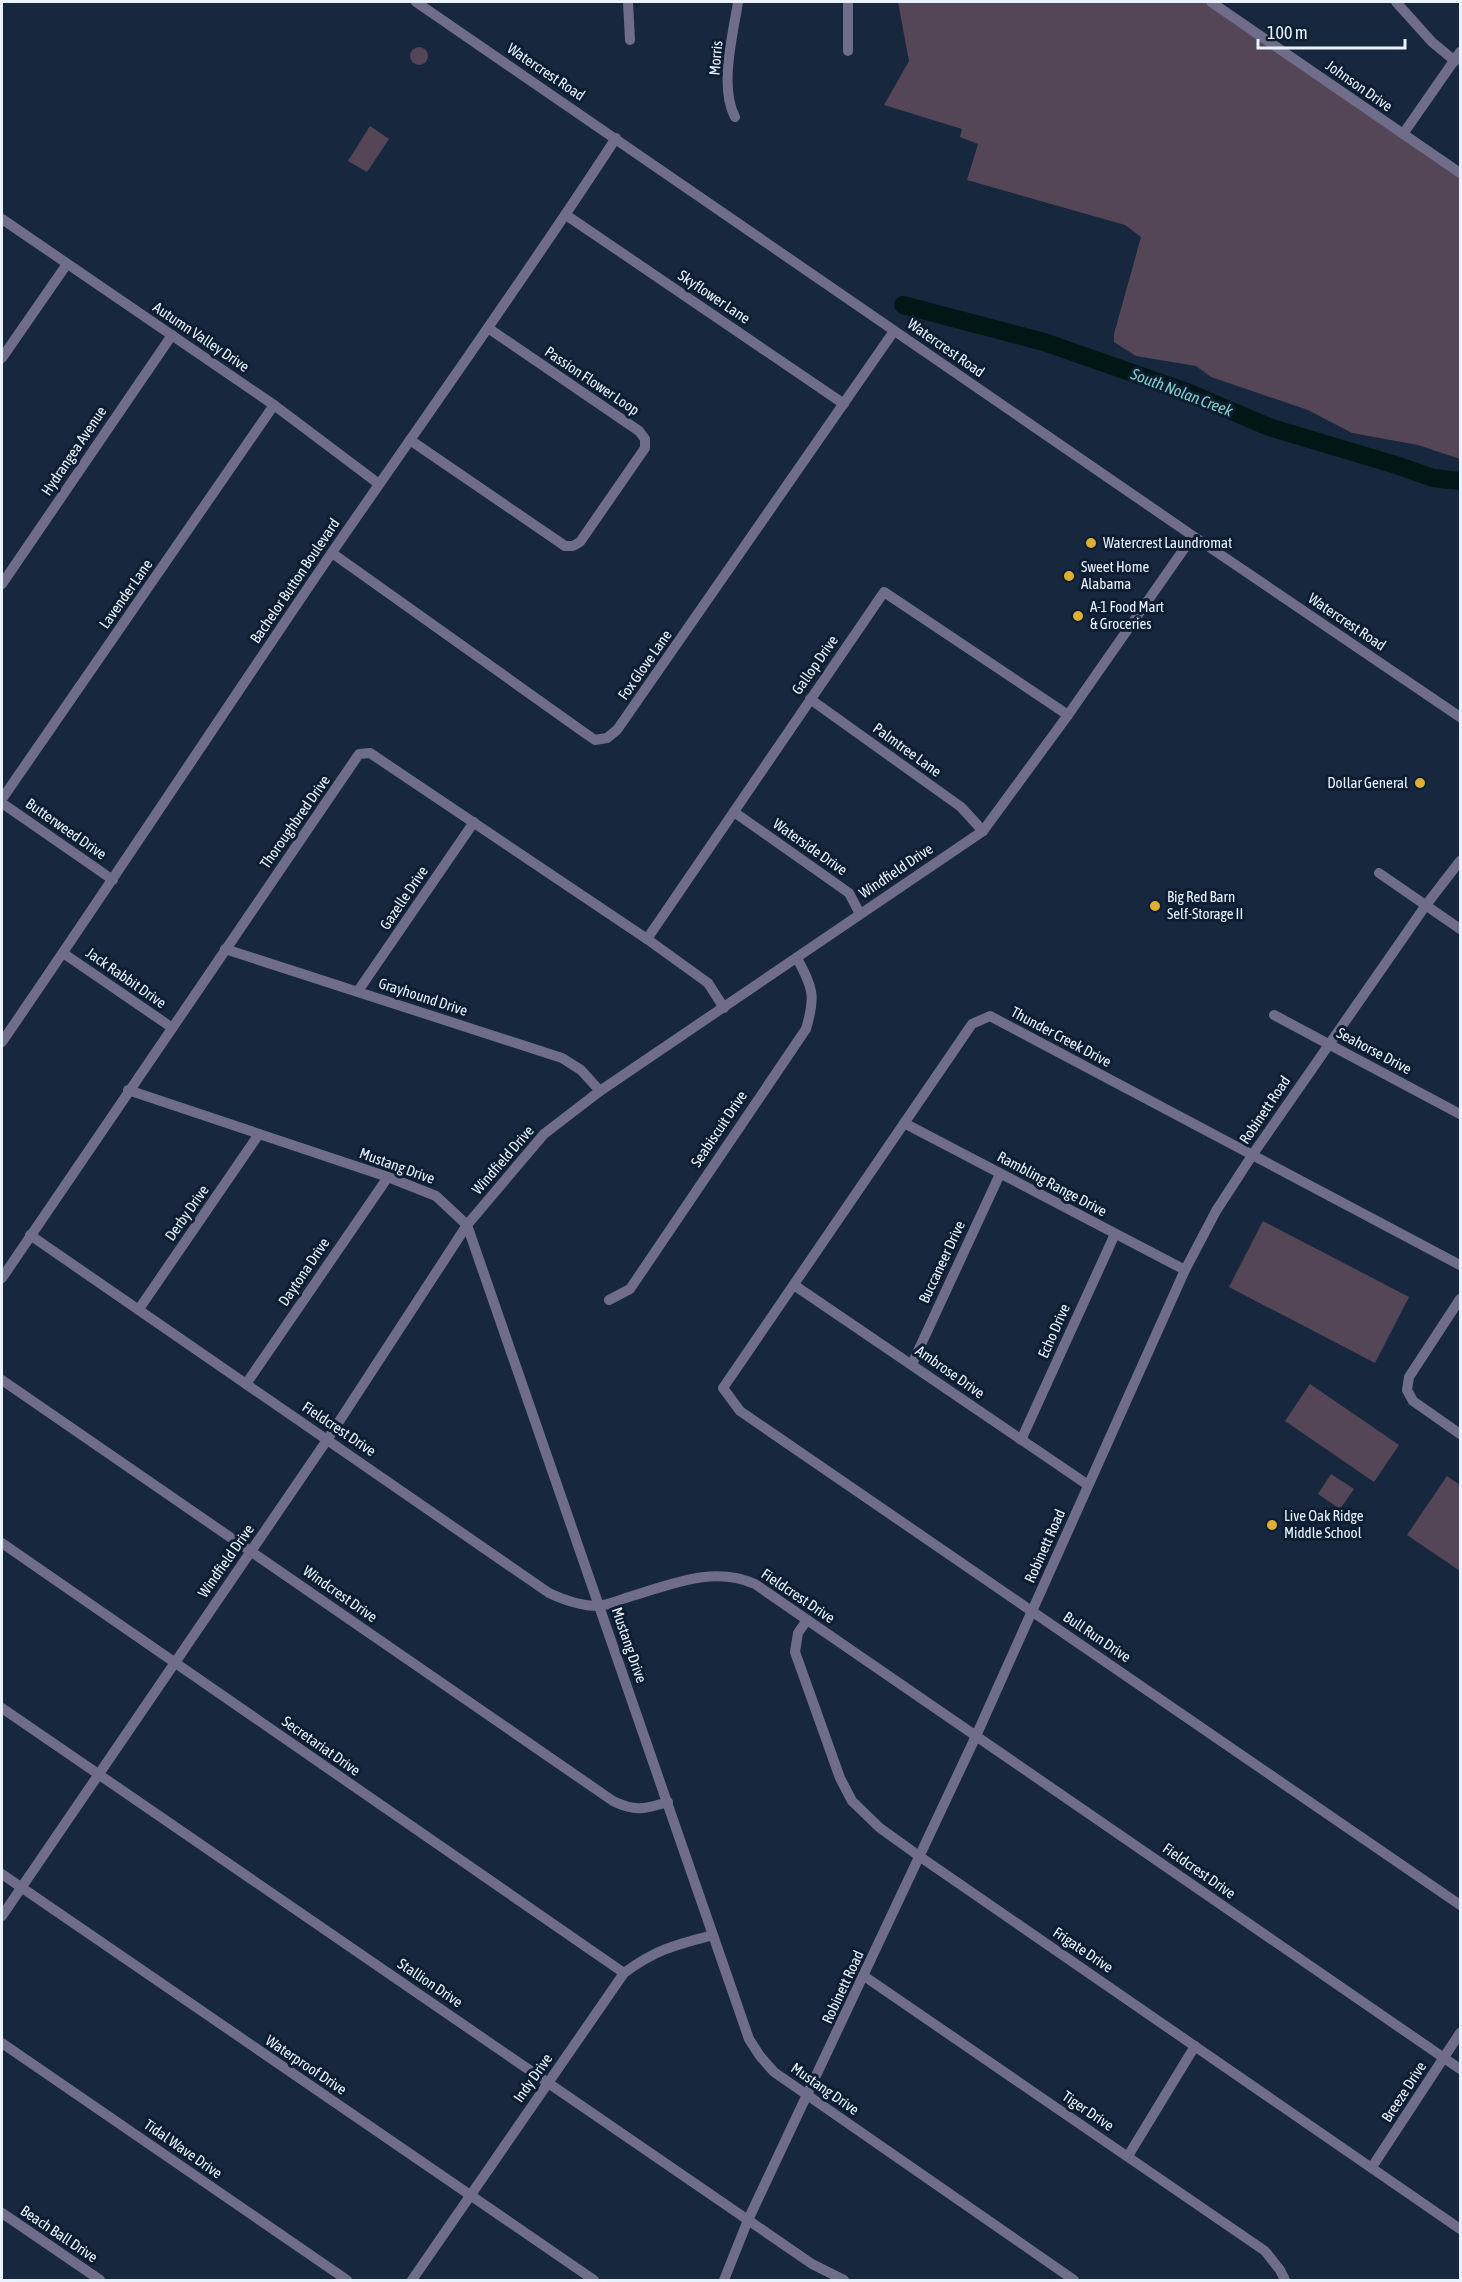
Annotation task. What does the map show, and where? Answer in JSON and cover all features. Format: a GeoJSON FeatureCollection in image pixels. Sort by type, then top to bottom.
{"type":"FeatureCollection","features":[{"type":"Feature","properties":{"kind":"street","name":"Watercrest Road"},"geometry":{"type":"LineString","coordinates":[[416,2],[1192,536],[1461,717]]}},
{"type":"Feature","properties":{"kind":"street"},"geometry":{"type":"LineString","coordinates":[[628,2],[630,40]]}},
{"type":"Feature","properties":{"kind":"street","name":"Morris"},"geometry":{"type":"LineString","coordinates":[[735,117],[730,107],[728,81],[738,2]]}},
{"type":"Feature","properties":{"kind":"street"},"geometry":{"type":"LineString","coordinates":[[848,2],[848,51]]}},
{"type":"Feature","properties":{"kind":"street","name":"Johnson Drive"},"geometry":{"type":"LineString","coordinates":[[1211,2],[1461,173]]}},
{"type":"Feature","properties":{"kind":"street"},"geometry":{"type":"LineString","coordinates":[[1396,2],[1432,42],[1458,56],[1402,134]]}},
{"type":"Feature","properties":{"kind":"street","name":"Bachelor Button Boulevard"},"geometry":{"type":"LineString","coordinates":[[2,1042],[332,553],[566,215],[616,138]]}},
{"type":"Feature","properties":{"kind":"street","name":"Skyflower Lane"},"geometry":{"type":"LineString","coordinates":[[566,215],[844,404]]}},
{"type":"Feature","properties":{"kind":"street","name":"Autumn Valley Drive"},"geometry":{"type":"LineString","coordinates":[[2,219],[274,405],[380,484]]}},
{"type":"Feature","properties":{"kind":"street"},"geometry":{"type":"LineString","coordinates":[[2,358],[67,264]]}},
{"type":"Feature","properties":{"kind":"street","name":"Passion Flower Loop"},"geometry":{"type":"LineString","coordinates":[[410,440],[565,546],[573,546],[580,542],[645,448],[645,440],[639,431],[488,328]]}},
{"type":"Feature","properties":{"kind":"street","name":"Fox Glove Lane"},"geometry":{"type":"LineString","coordinates":[[332,553],[582,731],[596,740],[607,738],[624,721],[894,331]]}},
{"type":"Feature","properties":{"kind":"street","name":"Hydrangea Avenue"},"geometry":{"type":"LineString","coordinates":[[2,584],[172,335]]}},
{"type":"Feature","properties":{"kind":"street","name":"Lavender Lane"},"geometry":{"type":"LineString","coordinates":[[2,801],[274,405]]}},
{"type":"Feature","properties":{"kind":"street","name":"Windfield Drive"},"geometry":{"type":"LineString","coordinates":[[2,1916],[327,1440],[467,1225],[544,1134],[600,1091],[983,831],[1068,715],[1192,536]]}},
{"type":"Feature","properties":{"kind":"street","name":"Gallop Drive"},"geometry":{"type":"LineString","coordinates":[[647,939],[884,592],[1068,715]]}},
{"type":"Feature","properties":{"kind":"street","name":"Palmtree Lane"},"geometry":{"type":"LineString","coordinates":[[810,699],[961,807],[983,831]]}},
{"type":"Feature","properties":{"kind":"street","name":"Thoroughbred Drive"},"geometry":{"type":"LineString","coordinates":[[2,1278],[359,754],[370,753],[647,939],[708,983],[724,1008]]}},
{"type":"Feature","properties":{"kind":"street","name":"Butterweed Drive"},"geometry":{"type":"LineString","coordinates":[[2,801],[113,880]]}},
{"type":"Feature","properties":{"kind":"street","name":"Waterside Drive"},"geometry":{"type":"LineString","coordinates":[[734,812],[849,893],[860,914]]}},
{"type":"Feature","properties":{"kind":"street","name":"Gazelle Drive"},"geometry":{"type":"LineString","coordinates":[[358,991],[474,822]]}},
{"type":"Feature","properties":{"kind":"street","name":"Robinett Road"},"geometry":{"type":"LineString","coordinates":[[724,2280],[748,2220],[976,1736],[1185,1270],[1216,1211],[1253,1154],[1426,905],[1461,861]]}},
{"type":"Feature","properties":{"kind":"street"},"geometry":{"type":"LineString","coordinates":[[1379,873],[1461,929]]}},
{"type":"Feature","properties":{"kind":"street","name":"Grayhound Drive"},"geometry":{"type":"LineString","coordinates":[[225,949],[562,1058],[581,1070],[600,1091]]}},
{"type":"Feature","properties":{"kind":"street","name":"Jack Rabbit Drive"},"geometry":{"type":"LineString","coordinates":[[63,953],[171,1028]]}},
{"type":"Feature","properties":{"kind":"street","name":"Seabiscuit Drive"},"geometry":{"type":"LineString","coordinates":[[609,1300],[630,1289],[806,1029],[811,1011],[812,986],[797,958]]}},
{"type":"Feature","properties":{"kind":"street","name":"Seahorse Drive"},"geometry":{"type":"LineString","coordinates":[[1274,1015],[1461,1114]]}},
{"type":"Feature","properties":{"kind":"street","name":"Thunder Creek Drive"},"geometry":{"type":"LineString","coordinates":[[723,1388],[972,1024],[990,1017],[1461,1265]]}},
{"type":"Feature","properties":{"kind":"street","name":"Mustang Drive"},"geometry":{"type":"LineString","coordinates":[[128,1090],[388,1177],[436,1196],[467,1225],[749,2039],[774,2072],[1074,2280]]}},
{"type":"Feature","properties":{"kind":"street","name":"Rambling Range Drive"},"geometry":{"type":"LineString","coordinates":[[904,1123],[1185,1270]]}},
{"type":"Feature","properties":{"kind":"street","name":"Derby Drive"},"geometry":{"type":"LineString","coordinates":[[139,1309],[259,1134]]}},
{"type":"Feature","properties":{"kind":"street","name":"Buccaneer Drive"},"geometry":{"type":"LineString","coordinates":[[912,1364],[1000,1174]]}},
{"type":"Feature","properties":{"kind":"street","name":"Daytona Drive"},"geometry":{"type":"LineString","coordinates":[[246,1384],[388,1177]]}},
{"type":"Feature","properties":{"kind":"street","name":"Echo Drive"},"geometry":{"type":"LineString","coordinates":[[1021,1440],[1115,1234]]}},
{"type":"Feature","properties":{"kind":"street","name":"Fieldcrest Drive"},"geometry":{"type":"LineString","coordinates":[[30,1235],[549,1593],[572,1602],[599,1606],[697,1577],[728,1575],[755,1584],[1461,2069]]}},
{"type":"Feature","properties":{"kind":"street","name":"Ambrose Drive"},"geometry":{"type":"LineString","coordinates":[[794,1285],[1088,1485]]}},
{"type":"Feature","properties":{"kind":"street"},"geometry":{"type":"LineString","coordinates":[[1461,1299],[1409,1377],[1407,1390],[1413,1401],[1461,1434]]}},
{"type":"Feature","properties":{"kind":"street","name":"Windcrest Drive"},"geometry":{"type":"LineString","coordinates":[[2,1380],[613,1801],[626,1807],[644,1810],[668,1802]]}},
{"type":"Feature","properties":{"kind":"street","name":"Bull Run Drive"},"geometry":{"type":"LineString","coordinates":[[723,1388],[740,1412],[1461,1905]]}},
{"type":"Feature","properties":{"kind":"street","name":"Secretariat Drive"},"geometry":{"type":"LineString","coordinates":[[2,1543],[624,1973]]}},
{"type":"Feature","properties":{"kind":"street","name":"Frigate Drive"},"geometry":{"type":"LineString","coordinates":[[807,1620],[798,1633],[795,1652],[840,1778],[852,1801],[866,1816],[919,1856],[1461,2229]]}},
{"type":"Feature","properties":{"kind":"street","name":"Stallion Drive"},"geometry":{"type":"LineString","coordinates":[[2,1708],[812,2264],[843,2280]]}},
{"type":"Feature","properties":{"kind":"street","name":"Waterproof Drive"},"geometry":{"type":"LineString","coordinates":[[2,1874],[594,2280]]}},
{"type":"Feature","properties":{"kind":"street","name":"Indy Drive"},"geometry":{"type":"LineString","coordinates":[[412,2280],[624,1973],[646,1956],[667,1947],[713,1935]]}},
{"type":"Feature","properties":{"kind":"street","name":"Tiger Drive"},"geometry":{"type":"LineString","coordinates":[[864,1976],[1265,2251],[1277,2264],[1284,2280]]}},
{"type":"Feature","properties":{"kind":"street","name":"Breeze Drive"},"geometry":{"type":"LineString","coordinates":[[1372,2167],[1461,2033]]}},
{"type":"Feature","properties":{"kind":"street","name":"Tidal Wave Drive"},"geometry":{"type":"LineString","coordinates":[[2,2043],[347,2280]]}},
{"type":"Feature","properties":{"kind":"street"},"geometry":{"type":"LineString","coordinates":[[1128,2156],[1195,2046]]}},
{"type":"Feature","properties":{"kind":"street","name":"Beach Ball Drive"},"geometry":{"type":"LineString","coordinates":[[2,2213],[100,2280]]}},
{"type":"Feature","properties":{"kind":"shaded area"},"geometry":{"type":"Polygon","coordinates":[[[898,2],[1204,2],[1460,178],[1460,459],[1418,445],[1352,433],[1308,410],[1211,377],[1196,366],[1136,356],[1114,342],[1114,334],[1141,237],[1125,225],[967,180],[978,144],[960,137],[962,129],[884,105],[909,61],[898,2]]]}},
{"type":"Feature","properties":{"kind":"shaded area"},"geometry":{"type":"Polygon","coordinates":[[[419,47],[425,50],[428,56],[425,62],[419,65],[413,62],[410,56],[413,50],[419,47]]]}},
{"type":"Feature","properties":{"kind":"shaded area"},"geometry":{"type":"Polygon","coordinates":[[[370,126],[389,139],[367,172],[348,161],[370,126]]]}},
{"type":"Feature","properties":{"kind":"shaded area"},"geometry":{"type":"Polygon","coordinates":[[[1263,1221],[1409,1297],[1375,1363],[1229,1287],[1263,1221]]]}},
{"type":"Feature","properties":{"kind":"shaded area"},"geometry":{"type":"Polygon","coordinates":[[[1310,1384],[1399,1445],[1374,1482],[1285,1421],[1310,1384]]]}},
{"type":"Feature","properties":{"kind":"shaded area"},"geometry":{"type":"Polygon","coordinates":[[[1331,1474],[1354,1489],[1340,1509],[1318,1494],[1331,1474]]]}},
{"type":"Feature","properties":{"kind":"shaded area"},"geometry":{"type":"Polygon","coordinates":[[[1447,1476],[1460,1485],[1460,1571],[1407,1535],[1447,1476]]]}},
{"type":"Feature","properties":{"kind":"waterway","name":"South Nolan Creek"},"geometry":{"type":"LineString","coordinates":[[903,305],[1044,342],[1187,392],[1269,427],[1433,478],[1460,481]]}},
{"type":"Feature","properties":{"kind":"place","name":"Watercrest Laundromat"},"geometry":{"type":"Point","coordinates":[1091,543]}},
{"type":"Feature","properties":{"kind":"place","name":"Sweet Home Alabama"},"geometry":{"type":"Point","coordinates":[1069,576]}},
{"type":"Feature","properties":{"kind":"place","name":"A-1 Food Mart & Groceries"},"geometry":{"type":"Point","coordinates":[1078,616]}},
{"type":"Feature","properties":{"kind":"place","name":"Dollar General"},"geometry":{"type":"Point","coordinates":[1420,783]}},
{"type":"Feature","properties":{"kind":"place","name":"Big Red Barn Self-Storage II"},"geometry":{"type":"Point","coordinates":[1155,906]}},
{"type":"Feature","properties":{"kind":"place","name":"Live Oak Ridge Middle School"},"geometry":{"type":"Point","coordinates":[1272,1525]}}]}
